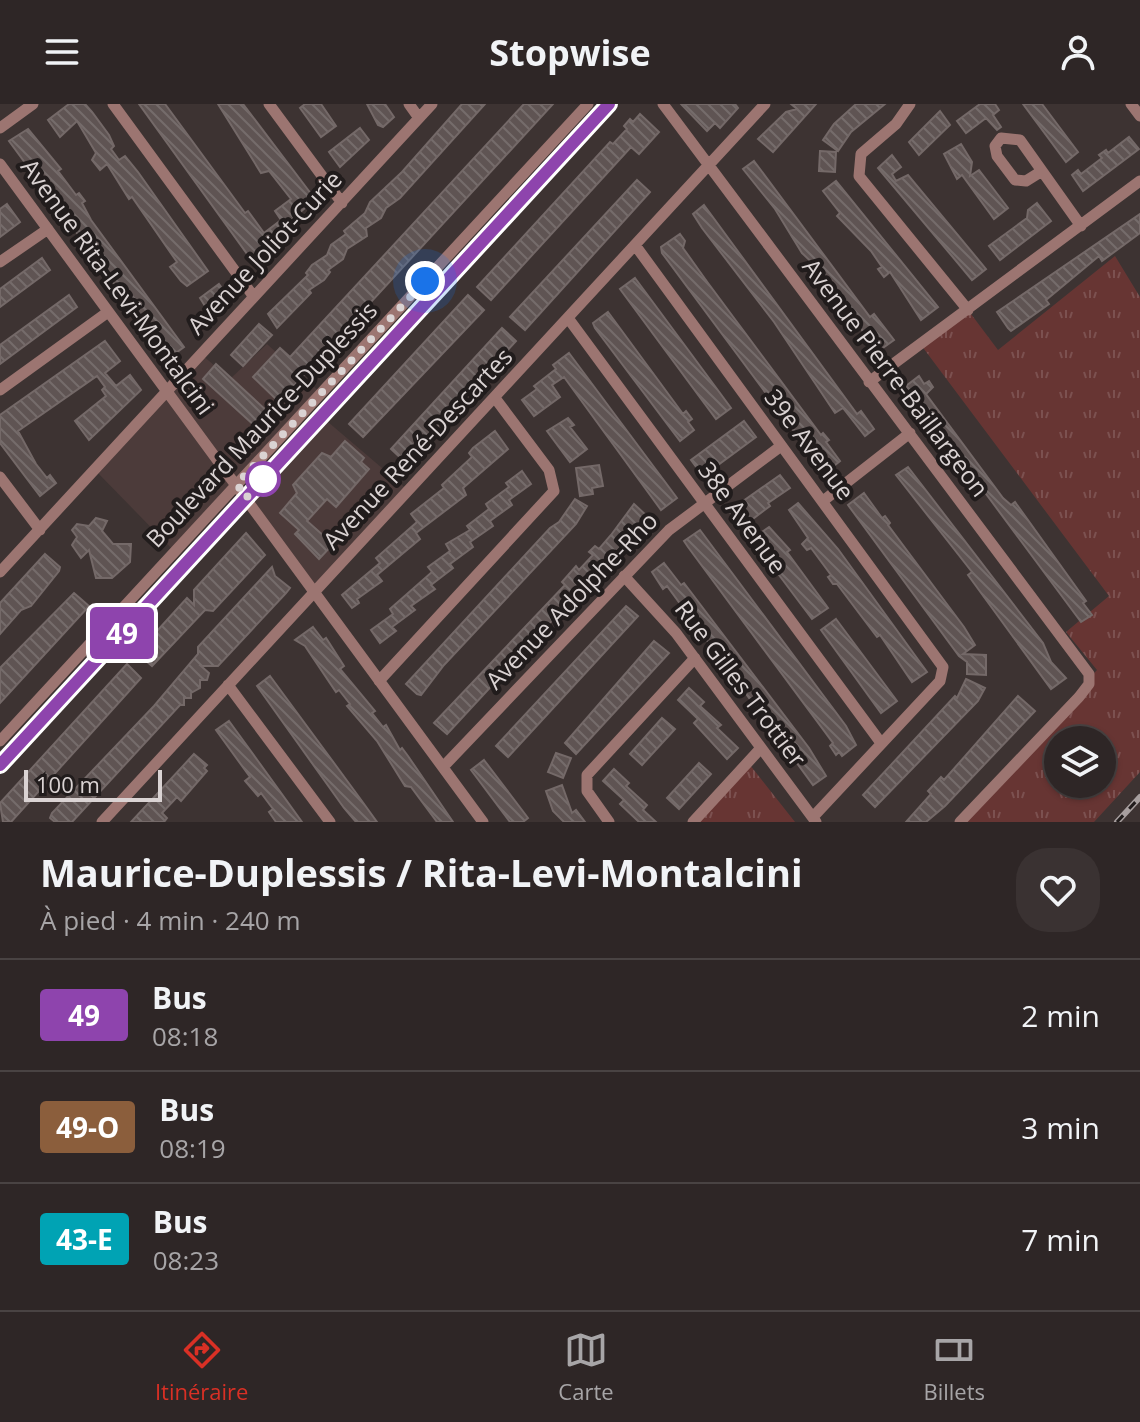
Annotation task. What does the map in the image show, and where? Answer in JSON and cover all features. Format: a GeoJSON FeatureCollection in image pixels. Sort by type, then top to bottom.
{"type":"FeatureCollection","features":[{"type":"Feature","properties":{"kind":"street"},"geometry":{"type":"LineString","coordinates":[[0,128],[33,104]]}},
{"type":"Feature","properties":{"kind":"street"},"geometry":{"type":"LineString","coordinates":[[113,104],[254,297]]}},
{"type":"Feature","properties":{"kind":"street"},"geometry":{"type":"LineString","coordinates":[[269,104],[342,203]]}},
{"type":"Feature","properties":{"kind":"street"},"geometry":{"type":"LineString","coordinates":[[409,104],[419,118]]}},
{"type":"Feature","properties":{"kind":"street","name":"Avenue Joliot-Curie"},"geometry":{"type":"LineString","coordinates":[[0,572],[432,104]]}},
{"type":"Feature","properties":{"kind":"street","name":"Boulevard Maurice-Duplessis"},"geometry":{"type":"LineString","coordinates":[[0,741],[588,104]]}},
{"type":"Feature","properties":{"kind":"street","name":"Boulevard Maurice-Duplessis"},"geometry":{"type":"LineString","coordinates":[[0,765],[609,104]]}},
{"type":"Feature","properties":{"kind":"street","name":"Avenue Pierre-Baillargeon"},"geometry":{"type":"LineString","coordinates":[[663,104],[1086,668],[1090,679],[1079,697],[960,822]]}},
{"type":"Feature","properties":{"kind":"street","name":"Avenue René-Descartes"},"geometry":{"type":"LineString","coordinates":[[102,822],[765,104]]}},
{"type":"Feature","properties":{"kind":"street"},"geometry":{"type":"LineString","coordinates":[[910,104],[896,124],[861,154],[859,176],[968,310]]}},
{"type":"Feature","properties":{"kind":"street"},"geometry":{"type":"LineString","coordinates":[[1131,104],[1140,116]]}},
{"type":"Feature","properties":{"kind":"street","name":"Avenue Rita-Levi-Montalcini"},"geometry":{"type":"LineString","coordinates":[[0,164],[483,822]]}},
{"type":"Feature","properties":{"kind":"street"},"geometry":{"type":"LineString","coordinates":[[1042,171],[1081,226]]}},
{"type":"Feature","properties":{"kind":"street"},"geometry":{"type":"LineString","coordinates":[[869,382],[1140,181]]}},
{"type":"Feature","properties":{"kind":"street"},"geometry":{"type":"LineString","coordinates":[[0,262],[48,229]]}},
{"type":"Feature","properties":{"kind":"street","name":"39e Avenue"},"geometry":{"type":"LineString","coordinates":[[635,245],[941,662],[944,672],[881,743]]}},
{"type":"Feature","properties":{"kind":"street"},"geometry":{"type":"LineString","coordinates":[[0,390],[108,312]]}},
{"type":"Feature","properties":{"kind":"street","name":"38e Avenue"},"geometry":{"type":"LineString","coordinates":[[568,318],[881,743]]}},
{"type":"Feature","properties":{"kind":"street"},"geometry":{"type":"LineString","coordinates":[[379,681],[554,491],[554,477],[495,398]]}},
{"type":"Feature","properties":{"kind":"street"},"geometry":{"type":"LineString","coordinates":[[823,501],[910,433]]}},
{"type":"Feature","properties":{"kind":"street","name":"Avenue Adolphe-Rho"},"geometry":{"type":"LineString","coordinates":[[443,767],[669,530],[781,446]]}},
{"type":"Feature","properties":{"kind":"street"},"geometry":{"type":"LineString","coordinates":[[0,477],[40,530]]}},
{"type":"Feature","properties":{"kind":"street","name":"Rue Gilles Trottier"},"geometry":{"type":"LineString","coordinates":[[624,576],[695,658],[814,820]]}},
{"type":"Feature","properties":{"kind":"street"},"geometry":{"type":"LineString","coordinates":[[609,822],[587,791],[587,775],[695,658]]}},
{"type":"Feature","properties":{"kind":"street"},"geometry":{"type":"LineString","coordinates":[[228,685],[330,822]]}},
{"type":"Feature","properties":{"kind":"street"},"geometry":{"type":"LineString","coordinates":[[814,820],[881,743]]}},
{"type":"Feature","properties":{"kind":"street"},"geometry":{"type":"LineString","coordinates":[[693,822],[761,748]]}},
{"type":"Feature","properties":{"kind":"shaded area"},"geometry":{"type":"Polygon","coordinates":[[[267,344],[321,393],[175,552],[95,470],[201,354],[230,379],[267,344]]]}},
{"type":"Feature","properties":{"kind":"shaded area"},"geometry":{"type":"Polygon","coordinates":[[[321,416],[409,491],[314,593],[246,498],[321,416]]]}},
{"type":"Feature","properties":{"kind":"green space"},"geometry":{"type":"Polygon","coordinates":[[[1115,256],[1140,297],[1140,772],[1094,822],[956,822],[1044,727],[1044,798],[1116,798],[1116,726],[1045,726],[1097,670],[1066,632],[1109,596],[921,345],[968,310],[998,350],[1115,256]]]}},
{"type":"Feature","properties":{"kind":"green space"},"geometry":{"type":"Polygon","coordinates":[[[750,765],[795,822],[697,822],[750,765]]]}},
{"type":"Feature","properties":{"kind":"building"},"geometry":{"type":"Polygon","coordinates":[[[69,104],[85,104],[92,112],[109,135],[114,146],[111,149],[119,160],[125,156],[138,172],[208,271],[187,286],[181,281],[170,267],[177,262],[132,197],[129,199],[107,164],[100,170],[92,160],[96,153],[77,121],[60,137],[48,120],[69,104]]]}},
{"type":"Feature","properties":{"kind":"building"},"geometry":{"type":"Polygon","coordinates":[[[139,104],[165,104],[245,213],[248,211],[264,233],[281,220],[275,211],[291,199],[269,171],[261,173],[218,104],[243,104],[315,199],[280,230],[285,237],[264,252],[267,255],[255,265],[139,104]]]}},
{"type":"Feature","properties":{"kind":"building"},"geometry":{"type":"Polygon","coordinates":[[[305,104],[321,104],[336,126],[321,137],[300,108],[305,104]]]}},
{"type":"Feature","properties":{"kind":"building"},"geometry":{"type":"Polygon","coordinates":[[[367,104],[385,104],[394,117],[383,127],[378,125],[367,104]]]}},
{"type":"Feature","properties":{"kind":"building"},"geometry":{"type":"Polygon","coordinates":[[[462,104],[485,104],[400,198],[386,208],[381,218],[366,228],[367,236],[347,249],[343,259],[328,270],[330,272],[324,280],[309,290],[311,293],[277,328],[268,314],[308,275],[306,273],[312,265],[327,255],[331,245],[346,234],[344,231],[365,213],[370,202],[402,172],[462,104]]]}},
{"type":"Feature","properties":{"kind":"building"},"geometry":{"type":"Polygon","coordinates":[[[524,104],[553,104],[279,402],[253,377],[280,348],[290,357],[524,104]]]}},
{"type":"Feature","properties":{"kind":"building"},"geometry":{"type":"Polygon","coordinates":[[[681,104],[735,104],[738,108],[720,128],[715,123],[707,131],[681,104]]]}},
{"type":"Feature","properties":{"kind":"building"},"geometry":{"type":"Polygon","coordinates":[[[791,104],[816,104],[773,152],[758,139],[786,112],[797,109],[791,104]]]}},
{"type":"Feature","properties":{"kind":"building"},"geometry":{"type":"Polygon","coordinates":[[[856,104],[885,104],[851,132],[838,151],[823,140],[834,124],[856,104]]]}},
{"type":"Feature","properties":{"kind":"building"},"geometry":{"type":"Polygon","coordinates":[[[980,104],[995,104],[999,110],[993,115],[1001,127],[997,130],[986,118],[966,133],[957,121],[980,104]]]}},
{"type":"Feature","properties":{"kind":"building"},"geometry":{"type":"Polygon","coordinates":[[[1023,104],[1042,104],[1078,152],[1066,162],[1023,104]]]}},
{"type":"Feature","properties":{"kind":"building"},"geometry":{"type":"Polygon","coordinates":[[[940,111],[950,125],[919,155],[909,142],[940,111]]]}},
{"type":"Feature","properties":{"kind":"building"},"geometry":{"type":"Polygon","coordinates":[[[640,114],[659,132],[639,154],[631,147],[491,300],[477,287],[610,142],[613,144],[627,129],[624,126],[630,119],[633,122],[640,114]]]}},
{"type":"Feature","properties":{"kind":"building"},"geometry":{"type":"Polygon","coordinates":[[[360,128],[369,140],[340,167],[329,152],[360,128]]]}},
{"type":"Feature","properties":{"kind":"building"},"geometry":{"type":"Polygon","coordinates":[[[28,129],[61,169],[58,171],[76,195],[79,193],[85,201],[82,203],[91,220],[184,347],[169,358],[9,141],[28,129]]]}},
{"type":"Feature","properties":{"kind":"building"},"geometry":{"type":"Polygon","coordinates":[[[1129,137],[1139,149],[1083,191],[1072,175],[1078,170],[1081,174],[1102,158],[1099,155],[1106,150],[1108,153],[1129,137]]]}},
{"type":"Feature","properties":{"kind":"building"},"geometry":{"type":"Polygon","coordinates":[[[961,144],[972,162],[970,176],[979,170],[1008,208],[994,219],[962,175],[957,179],[944,154],[961,144]]]}},
{"type":"Feature","properties":{"kind":"building"},"geometry":{"type":"Polygon","coordinates":[[[820,151],[836,152],[835,172],[819,171],[820,151]]]}},
{"type":"Feature","properties":{"kind":"building"},"geometry":{"type":"Polygon","coordinates":[[[892,155],[901,167],[892,174],[896,181],[908,175],[986,269],[972,280],[878,168],[892,155]]]}},
{"type":"Feature","properties":{"kind":"building"},"geometry":{"type":"Polygon","coordinates":[[[754,161],[870,317],[874,314],[894,340],[877,352],[823,273],[802,253],[775,209],[743,169],[754,161]]]}},
{"type":"Feature","properties":{"kind":"building"},"geometry":{"type":"Polygon","coordinates":[[[637,180],[650,192],[525,330],[510,317],[637,180]]]}},
{"type":"Feature","properties":{"kind":"building"},"geometry":{"type":"Polygon","coordinates":[[[836,181],[938,307],[921,320],[890,272],[884,277],[878,269],[882,267],[871,251],[837,216],[840,213],[823,191],[836,181]]]}},
{"type":"Feature","properties":{"kind":"building"},"geometry":{"type":"Polygon","coordinates":[[[1037,203],[1051,221],[1000,260],[989,246],[1027,218],[1028,210],[1037,203]]]}},
{"type":"Feature","properties":{"kind":"building"},"geometry":{"type":"Polygon","coordinates":[[[7,204],[20,222],[0,237],[0,209],[7,204]]]}},
{"type":"Feature","properties":{"kind":"building"},"geometry":{"type":"Polygon","coordinates":[[[704,205],[857,414],[861,411],[874,429],[865,436],[843,408],[835,413],[774,322],[702,228],[693,214],[704,205]]]}},
{"type":"Feature","properties":{"kind":"building"},"geometry":{"type":"Polygon","coordinates":[[[1140,214],[1140,233],[1102,261],[1099,256],[1046,300],[1049,304],[1011,331],[1008,328],[997,312],[1140,214]]]}},
{"type":"Feature","properties":{"kind":"building"},"geometry":{"type":"Polygon","coordinates":[[[680,234],[685,241],[683,248],[708,283],[821,435],[823,433],[829,440],[826,442],[840,461],[825,473],[662,253],[661,247],[680,234]]]}},
{"type":"Feature","properties":{"kind":"building"},"geometry":{"type":"Polygon","coordinates":[[[42,258],[50,270],[0,307],[0,289],[42,258]]]}},
{"type":"Feature","properties":{"kind":"building"},"geometry":{"type":"Polygon","coordinates":[[[635,278],[731,408],[716,419],[620,289],[635,278]]]}},
{"type":"Feature","properties":{"kind":"building"},"geometry":{"type":"Polygon","coordinates":[[[219,284],[228,296],[212,308],[209,304],[205,306],[200,298],[219,284]]]}},
{"type":"Feature","properties":{"kind":"building"},"geometry":{"type":"Polygon","coordinates":[[[69,295],[77,307],[0,364],[0,345],[69,295]]]}},
{"type":"Feature","properties":{"kind":"building"},"geometry":{"type":"Polygon","coordinates":[[[468,295],[484,310],[363,437],[349,424],[468,295]]]}},
{"type":"Feature","properties":{"kind":"building"},"geometry":{"type":"Polygon","coordinates":[[[608,312],[683,414],[686,411],[692,419],[688,422],[694,430],[680,441],[595,328],[593,323],[608,312]]]}},
{"type":"Feature","properties":{"kind":"building"},"geometry":{"type":"Polygon","coordinates":[[[259,324],[272,335],[243,366],[231,355],[259,324]]]}},
{"type":"Feature","properties":{"kind":"building"},"geometry":{"type":"Polygon","coordinates":[[[502,328],[516,341],[405,462],[391,449],[502,328]]]}},
{"type":"Feature","properties":{"kind":"building"},"geometry":{"type":"Polygon","coordinates":[[[105,341],[120,361],[105,373],[116,386],[130,375],[141,390],[89,440],[75,421],[106,396],[102,390],[105,387],[97,376],[18,431],[36,464],[47,478],[50,475],[56,483],[40,496],[0,443],[0,415],[105,341]]]}},
{"type":"Feature","properties":{"kind":"building"},"geometry":{"type":"Polygon","coordinates":[[[569,353],[677,498],[661,510],[564,377],[552,385],[560,397],[534,416],[522,400],[556,369],[553,365],[569,353]]]}},
{"type":"Feature","properties":{"kind":"building"},"geometry":{"type":"Polygon","coordinates":[[[216,364],[268,412],[255,426],[203,379],[216,364]]]}},
{"type":"Feature","properties":{"kind":"building"},"geometry":{"type":"Polygon","coordinates":[[[919,376],[924,384],[929,381],[933,387],[926,394],[1003,498],[1011,505],[1015,502],[1086,601],[1083,603],[1092,615],[1081,622],[906,386],[919,376]]]}},
{"type":"Feature","properties":{"kind":"building"},"geometry":{"type":"Polygon","coordinates":[[[568,418],[574,425],[570,427],[587,449],[570,462],[547,431],[568,418]]]}},
{"type":"Feature","properties":{"kind":"building"},"geometry":{"type":"Polygon","coordinates":[[[744,421],[756,437],[703,476],[691,460],[744,421]]]}},
{"type":"Feature","properties":{"kind":"building"},"geometry":{"type":"Polygon","coordinates":[[[495,431],[508,449],[463,488],[466,495],[416,533],[420,539],[377,575],[382,581],[357,599],[359,603],[352,608],[342,595],[380,563],[376,558],[417,522],[411,514],[444,488],[442,485],[472,457],[469,453],[473,448],[495,431]]]}},
{"type":"Feature","properties":{"kind":"building"},"geometry":{"type":"Polygon","coordinates":[[[345,441],[364,458],[361,462],[369,469],[336,507],[327,499],[307,521],[333,544],[319,559],[295,534],[299,530],[280,513],[297,493],[293,485],[322,453],[331,457],[345,441]]]}},
{"type":"Feature","properties":{"kind":"building"},"geometry":{"type":"Polygon","coordinates":[[[599,465],[603,486],[592,488],[593,494],[580,496],[576,468],[599,465]]]}},
{"type":"Feature","properties":{"kind":"building"},"geometry":{"type":"Polygon","coordinates":[[[908,467],[1043,643],[1051,662],[1066,678],[1051,689],[968,575],[972,572],[896,475],[908,467]]]}},
{"type":"Feature","properties":{"kind":"building"},"geometry":{"type":"Polygon","coordinates":[[[522,471],[531,484],[509,500],[512,505],[490,521],[493,526],[470,542],[473,547],[450,564],[453,568],[431,585],[435,589],[411,606],[415,610],[392,627],[396,631],[380,643],[371,630],[393,614],[390,609],[432,572],[428,567],[450,551],[446,544],[470,530],[467,526],[489,509],[486,504],[509,487],[506,483],[522,471]]]}},
{"type":"Feature","properties":{"kind":"building"},"geometry":{"type":"Polygon","coordinates":[[[780,475],[790,488],[742,527],[729,511],[780,475]]]}},
{"type":"Feature","properties":{"kind":"building"},"geometry":{"type":"Polygon","coordinates":[[[864,493],[882,518],[885,516],[890,523],[888,525],[964,627],[975,645],[963,654],[986,655],[986,675],[967,674],[967,662],[959,656],[848,505],[864,493]]]}},
{"type":"Feature","properties":{"kind":"building"},"geometry":{"type":"Polygon","coordinates":[[[575,499],[587,506],[576,524],[444,665],[421,695],[417,694],[406,684],[550,528],[559,522],[575,499]]]}},
{"type":"Feature","properties":{"kind":"building"},"geometry":{"type":"Polygon","coordinates":[[[798,503],[838,549],[927,672],[912,682],[880,635],[877,637],[837,584],[833,584],[828,577],[831,575],[811,548],[807,550],[802,544],[808,538],[789,510],[798,503]]]}},
{"type":"Feature","properties":{"kind":"building"},"geometry":{"type":"Polygon","coordinates":[[[634,504],[648,517],[447,734],[434,723],[565,585],[562,582],[576,566],[579,570],[593,555],[589,552],[595,546],[599,549],[634,504]]]}},
{"type":"Feature","properties":{"kind":"building"},"geometry":{"type":"Polygon","coordinates":[[[96,518],[107,521],[102,531],[113,544],[131,544],[130,562],[112,578],[96,578],[89,550],[81,558],[72,545],[77,537],[72,530],[77,524],[89,526],[96,518]]]}},
{"type":"Feature","properties":{"kind":"building"},"geometry":{"type":"Polygon","coordinates":[[[769,527],[790,550],[787,552],[828,608],[812,619],[752,539],[769,527]]]}},
{"type":"Feature","properties":{"kind":"building"},"geometry":{"type":"Polygon","coordinates":[[[700,530],[846,726],[856,745],[842,756],[839,752],[836,755],[830,746],[833,743],[684,541],[700,530]]]}},
{"type":"Feature","properties":{"kind":"building"},"geometry":{"type":"Polygon","coordinates":[[[246,533],[265,555],[213,611],[205,610],[152,666],[137,653],[187,598],[194,605],[194,590],[246,533]]]}},
{"type":"Feature","properties":{"kind":"building"},"geometry":{"type":"Polygon","coordinates":[[[45,554],[60,567],[59,571],[31,606],[21,610],[0,634],[0,603],[45,554]]]}},
{"type":"Feature","properties":{"kind":"building"},"geometry":{"type":"Polygon","coordinates":[[[664,563],[681,585],[684,583],[809,748],[826,776],[813,785],[667,586],[663,589],[652,572],[664,563]]]}},
{"type":"Feature","properties":{"kind":"building"},"geometry":{"type":"Polygon","coordinates":[[[272,567],[275,576],[290,588],[286,593],[218,666],[201,666],[209,673],[207,680],[200,680],[200,688],[191,693],[191,698],[184,698],[184,705],[180,705],[72,822],[55,822],[50,818],[154,706],[198,654],[198,647],[272,567]]]}},
{"type":"Feature","properties":{"kind":"building"},"geometry":{"type":"Polygon","coordinates":[[[74,593],[89,606],[0,703],[0,668],[74,593]]]}},
{"type":"Feature","properties":{"kind":"building"},"geometry":{"type":"Polygon","coordinates":[[[626,606],[638,616],[508,757],[496,746],[626,606]]]}},
{"type":"Feature","properties":{"kind":"building"},"geometry":{"type":"Polygon","coordinates":[[[836,619],[897,701],[881,713],[821,630],[836,619]]]}},
{"type":"Feature","properties":{"kind":"building"},"geometry":{"type":"Polygon","coordinates":[[[313,627],[323,640],[326,638],[344,666],[340,669],[375,711],[372,713],[383,727],[386,725],[400,750],[402,748],[408,756],[453,822],[437,822],[411,787],[405,786],[377,741],[347,706],[350,704],[339,690],[336,692],[305,646],[295,640],[313,627]]]}},
{"type":"Feature","properties":{"kind":"building"},"geometry":{"type":"Polygon","coordinates":[[[654,641],[669,653],[576,754],[565,743],[654,641]]]}},
{"type":"Feature","properties":{"kind":"building"},"geometry":{"type":"Polygon","coordinates":[[[127,664],[141,678],[11,822],[3,822],[0,803],[127,664]]]}},
{"type":"Feature","properties":{"kind":"building"},"geometry":{"type":"Polygon","coordinates":[[[270,676],[377,822],[356,822],[344,808],[257,686],[270,676]]]}},
{"type":"Feature","properties":{"kind":"building"},"geometry":{"type":"Polygon","coordinates":[[[966,679],[985,688],[978,701],[875,807],[863,795],[955,696],[957,698],[966,679]]]}},
{"type":"Feature","properties":{"kind":"building"},"geometry":{"type":"Polygon","coordinates":[[[689,688],[704,702],[700,706],[721,725],[717,728],[738,748],[727,759],[694,723],[698,719],[678,700],[689,688]]]}},
{"type":"Feature","properties":{"kind":"building"},"geometry":{"type":"Polygon","coordinates":[[[1018,696],[1035,711],[945,806],[926,822],[906,822],[931,794],[928,791],[941,777],[944,780],[1018,696]]]}},
{"type":"Feature","properties":{"kind":"building"},"geometry":{"type":"Polygon","coordinates":[[[662,718],[675,729],[642,765],[630,754],[662,718]]]}},
{"type":"Feature","properties":{"kind":"building"},"geometry":{"type":"Polygon","coordinates":[[[229,721],[302,822],[276,822],[269,812],[273,809],[261,793],[258,796],[245,781],[250,777],[216,730],[229,721]]]}},
{"type":"Feature","properties":{"kind":"building"},"geometry":{"type":"Polygon","coordinates":[[[556,753],[571,758],[563,778],[548,772],[556,753]]]}},
{"type":"Feature","properties":{"kind":"building"},"geometry":{"type":"Polygon","coordinates":[[[194,754],[207,765],[204,768],[207,771],[181,801],[177,797],[162,813],[167,818],[164,822],[131,822],[194,754]]]}},
{"type":"Feature","properties":{"kind":"building"},"geometry":{"type":"Polygon","coordinates":[[[484,760],[528,818],[523,822],[510,822],[471,770],[484,760]]]}},
{"type":"Feature","properties":{"kind":"building"},"geometry":{"type":"Polygon","coordinates":[[[699,763],[711,774],[679,809],[667,798],[699,763]]]}},
{"type":"Feature","properties":{"kind":"building"},"geometry":{"type":"Polygon","coordinates":[[[614,769],[629,783],[626,786],[647,805],[643,810],[656,822],[639,822],[620,804],[624,800],[603,781],[614,769]]]}},
{"type":"Feature","properties":{"kind":"building"},"geometry":{"type":"Polygon","coordinates":[[[562,785],[572,813],[576,810],[585,822],[564,822],[553,811],[546,791],[562,785]]]}},
{"type":"Feature","properties":{"kind":"railway"},"geometry":{"type":"LineString","coordinates":[[1117,822],[1140,797]]}},
{"type":"Feature","properties":{"kind":"bus line","name":"49"},"geometry":{"type":"LineString","coordinates":[[0,765],[609,104]]}},
{"type":"Feature","properties":{"kind":"route"},"geometry":{"type":"LineString","coordinates":[[263,479],[270,472],[246,498],[237,484],[425,281]]}}]}
